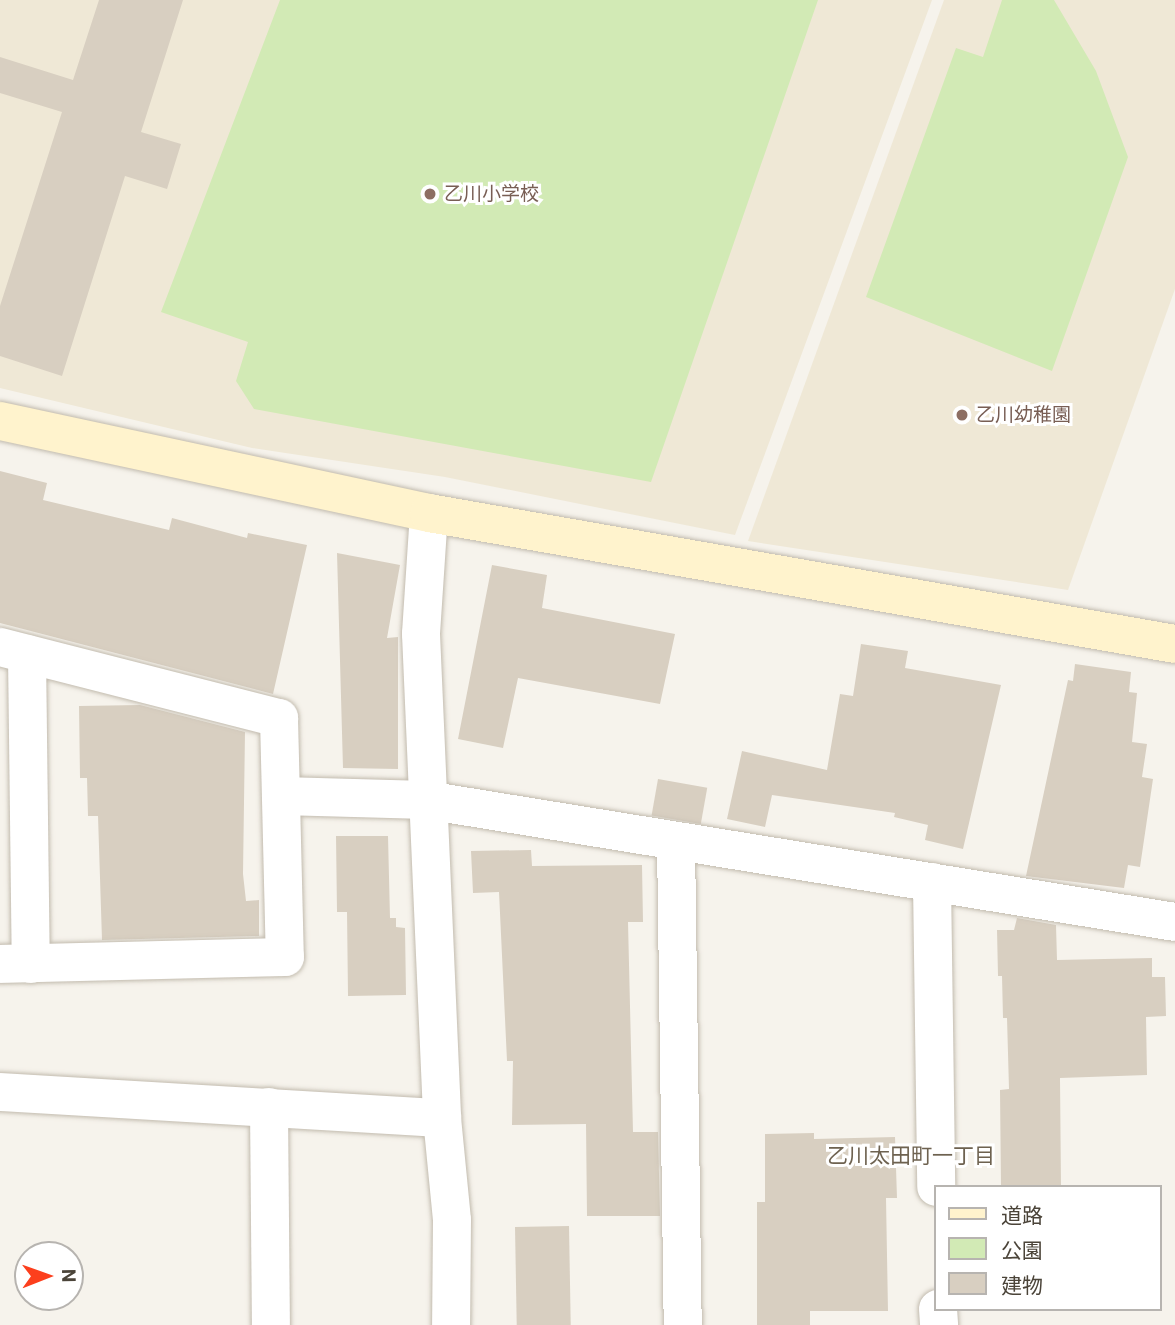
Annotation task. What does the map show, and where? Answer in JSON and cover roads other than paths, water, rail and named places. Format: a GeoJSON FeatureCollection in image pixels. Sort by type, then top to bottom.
{"type":"FeatureCollection","features":[{"type":"Feature","properties":{"kind":"street"},"geometry":{"type":"LineString","coordinates":[[0,421],[429,513],[1175,644]]}},
{"type":"Feature","properties":{"kind":"street"},"geometry":{"type":"LineString","coordinates":[[429,513],[421,634],[426,800],[442,1118],[452,1220],[452,1325]]}},
{"type":"Feature","properties":{"kind":"street"},"geometry":{"type":"LineString","coordinates":[[14,650],[279,718],[282,796],[285,957],[15,964],[14,650]]}},
{"type":"Feature","properties":{"kind":"street"},"geometry":{"type":"LineString","coordinates":[[282,796],[426,800],[1175,922]]}},
{"type":"Feature","properties":{"kind":"street"},"geometry":{"type":"LineString","coordinates":[[676,842],[683,1325]]}},
{"type":"Feature","properties":{"kind":"street"},"geometry":{"type":"LineString","coordinates":[[932,882],[936,1185]]}},
{"type":"Feature","properties":{"kind":"street"},"geometry":{"type":"LineString","coordinates":[[0,1092],[442,1118]]}},
{"type":"Feature","properties":{"kind":"street"},"geometry":{"type":"LineString","coordinates":[[269,1107],[271,1325]]}},
{"type":"Feature","properties":{"kind":"place","name":"乙川小学校"},"geometry":{"type":"Point","coordinates":[430,194]}},
{"type":"Feature","properties":{"kind":"place","name":"乙川幼稚園"},"geometry":{"type":"Point","coordinates":[962,415]}},
{"type":"Feature","properties":{"kind":"district","name":"乙川太田町一丁目"},"geometry":{"type":"Point","coordinates":[911,1156]}}]}
